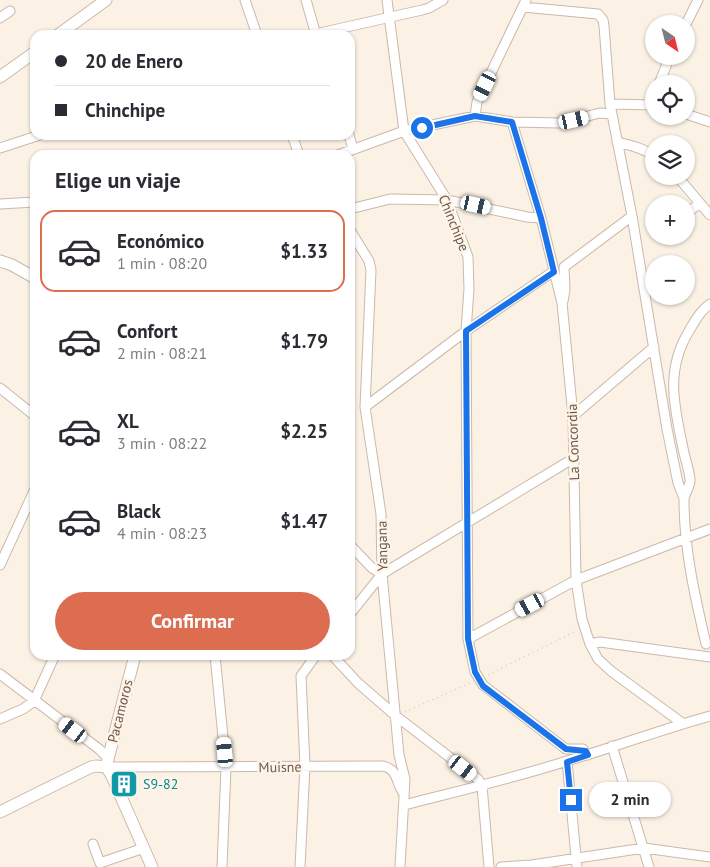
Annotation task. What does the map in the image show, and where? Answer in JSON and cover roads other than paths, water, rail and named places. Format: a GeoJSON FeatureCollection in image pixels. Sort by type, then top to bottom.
{"type":"FeatureCollection","features":[{"type":"Feature","properties":{"kind":"street"},"geometry":{"type":"LineString","coordinates":[[65,30],[106,0]]}},
{"type":"Feature","properties":{"kind":"street"},"geometry":{"type":"LineString","coordinates":[[245,0],[255,30]]}},
{"type":"Feature","properties":{"kind":"street"},"geometry":{"type":"LineString","coordinates":[[306,0],[313,30]]}},
{"type":"Feature","properties":{"kind":"street","name":"Chinchipe"},"geometry":{"type":"LineString","coordinates":[[388,0],[404,132],[447,200],[468,257],[469,289],[466,331],[468,639],[475,672],[483,686],[566,749],[583,749],[588,755]]}},
{"type":"Feature","properties":{"kind":"street"},"geometry":{"type":"LineString","coordinates":[[334,30],[429,8],[443,0]]}},
{"type":"Feature","properties":{"kind":"street"},"geometry":{"type":"LineString","coordinates":[[690,15],[698,0]]}},
{"type":"Feature","properties":{"kind":"street"},"geometry":{"type":"LineString","coordinates":[[475,116],[477,102],[525,3],[598,14],[600,16],[604,26],[610,104],[632,216],[670,447],[678,483],[684,498],[694,594],[706,644]]}},
{"type":"Feature","properties":{"kind":"street"},"geometry":{"type":"LineString","coordinates":[[0,18],[10,12]]}},
{"type":"Feature","properties":{"kind":"street"},"geometry":{"type":"LineString","coordinates":[[0,77],[30,56]]}},
{"type":"Feature","properties":{"kind":"street"},"geometry":{"type":"LineString","coordinates":[[610,104],[645,105]]}},
{"type":"Feature","properties":{"kind":"street"},"geometry":{"type":"LineString","coordinates":[[350,140],[353,149],[404,132],[475,116],[512,122],[560,123],[600,113],[612,114]]}},
{"type":"Feature","properties":{"kind":"street"},"geometry":{"type":"LineString","coordinates":[[695,117],[710,122]]}},
{"type":"Feature","properties":{"kind":"street","name":"La Concordia"},"geometry":{"type":"LineString","coordinates":[[512,122],[541,218],[562,303],[573,416],[576,580],[584,626],[590,644],[598,658],[611,670],[682,723]]}},
{"type":"Feature","properties":{"kind":"street"},"geometry":{"type":"LineString","coordinates":[[0,148],[30,138]]}},
{"type":"Feature","properties":{"kind":"street"},"geometry":{"type":"LineString","coordinates":[[617,142],[645,151]]}},
{"type":"Feature","properties":{"kind":"street"},"geometry":{"type":"LineString","coordinates":[[685,185],[710,215]]}},
{"type":"Feature","properties":{"kind":"street"},"geometry":{"type":"LineString","coordinates":[[355,208],[390,198],[447,200],[527,217],[541,218]]}},
{"type":"Feature","properties":{"kind":"street"},"geometry":{"type":"LineString","coordinates":[[0,204],[30,202]]}},
{"type":"Feature","properties":{"kind":"street"},"geometry":{"type":"LineString","coordinates":[[695,207],[700,203]]}},
{"type":"Feature","properties":{"kind":"street"},"geometry":{"type":"LineString","coordinates":[[562,303],[565,298],[564,267],[632,216]]}},
{"type":"Feature","properties":{"kind":"street","name":"Yangana"},"geometry":{"type":"LineString","coordinates":[[355,238],[369,261],[371,270],[365,406],[382,514],[382,574],[399,755],[405,779],[400,867]]}},
{"type":"Feature","properties":{"kind":"street"},"geometry":{"type":"LineString","coordinates":[[0,261],[12,265],[30,275]]}},
{"type":"Feature","properties":{"kind":"street"},"geometry":{"type":"LineString","coordinates":[[365,406],[466,331],[554,272]]}},
{"type":"Feature","properties":{"kind":"street"},"geometry":{"type":"LineString","coordinates":[[684,498],[690,481],[673,398],[675,367],[677,356],[685,337],[700,313],[710,304]]}},
{"type":"Feature","properties":{"kind":"street"},"geometry":{"type":"LineString","coordinates":[[573,416],[654,347]]}},
{"type":"Feature","properties":{"kind":"street"},"geometry":{"type":"LineString","coordinates":[[0,388],[30,412]]}},
{"type":"Feature","properties":{"kind":"street"},"geometry":{"type":"LineString","coordinates":[[355,608],[382,574],[574,458]]}},
{"type":"Feature","properties":{"kind":"street"},"geometry":{"type":"LineString","coordinates":[[0,565],[30,500]]}},
{"type":"Feature","properties":{"kind":"street"},"geometry":{"type":"LineString","coordinates":[[468,639],[576,580],[710,529]]}},
{"type":"Feature","properties":{"kind":"street"},"geometry":{"type":"LineString","coordinates":[[355,550],[372,568],[382,574]]}},
{"type":"Feature","properties":{"kind":"street"},"geometry":{"type":"LineString","coordinates":[[590,644],[600,642],[710,657]]}},
{"type":"Feature","properties":{"kind":"street"},"geometry":{"type":"LineString","coordinates":[[0,719],[24,708],[34,701],[53,660]]}},
{"type":"Feature","properties":{"kind":"street","name":"Pacamoros"},"geometry":{"type":"LineString","coordinates":[[107,763],[133,660]]}},
{"type":"Feature","properties":{"kind":"street"},"geometry":{"type":"LineString","coordinates":[[215,660],[226,768],[222,867]]}},
{"type":"Feature","properties":{"kind":"street"},"geometry":{"type":"LineString","coordinates":[[300,867],[304,766],[302,676],[313,660]]}},
{"type":"Feature","properties":{"kind":"street"},"geometry":{"type":"LineString","coordinates":[[337,660],[358,683],[396,716],[478,779],[482,786],[489,867]]}},
{"type":"Feature","properties":{"kind":"street"},"geometry":{"type":"LineString","coordinates":[[0,674],[99,749],[107,763],[152,867]]}},
{"type":"Feature","properties":{"kind":"street"},"geometry":{"type":"LineString","coordinates":[[404,805],[482,786],[567,762],[682,723],[710,716]]}},
{"type":"Feature","properties":{"kind":"street"},"geometry":{"type":"LineString","coordinates":[[612,746],[649,867]]}},
{"type":"Feature","properties":{"kind":"street"},"geometry":{"type":"LineString","coordinates":[[567,762],[576,862]]}},
{"type":"Feature","properties":{"kind":"street","name":"Muisne"},"geometry":{"type":"LineString","coordinates":[[0,812],[92,767],[107,763],[226,768],[383,766],[390,768],[395,773],[404,794]]}},
{"type":"Feature","properties":{"kind":"street"},"geometry":{"type":"LineString","coordinates":[[93,844],[100,863],[144,848]]}},
{"type":"Feature","properties":{"kind":"street"},"geometry":{"type":"LineString","coordinates":[[501,867],[576,862],[644,848],[710,857]]}},
{"type":"Feature","properties":{"kind":"place","name":"S9-82"},"geometry":{"type":"Point","coordinates":[124,784]}}]}
